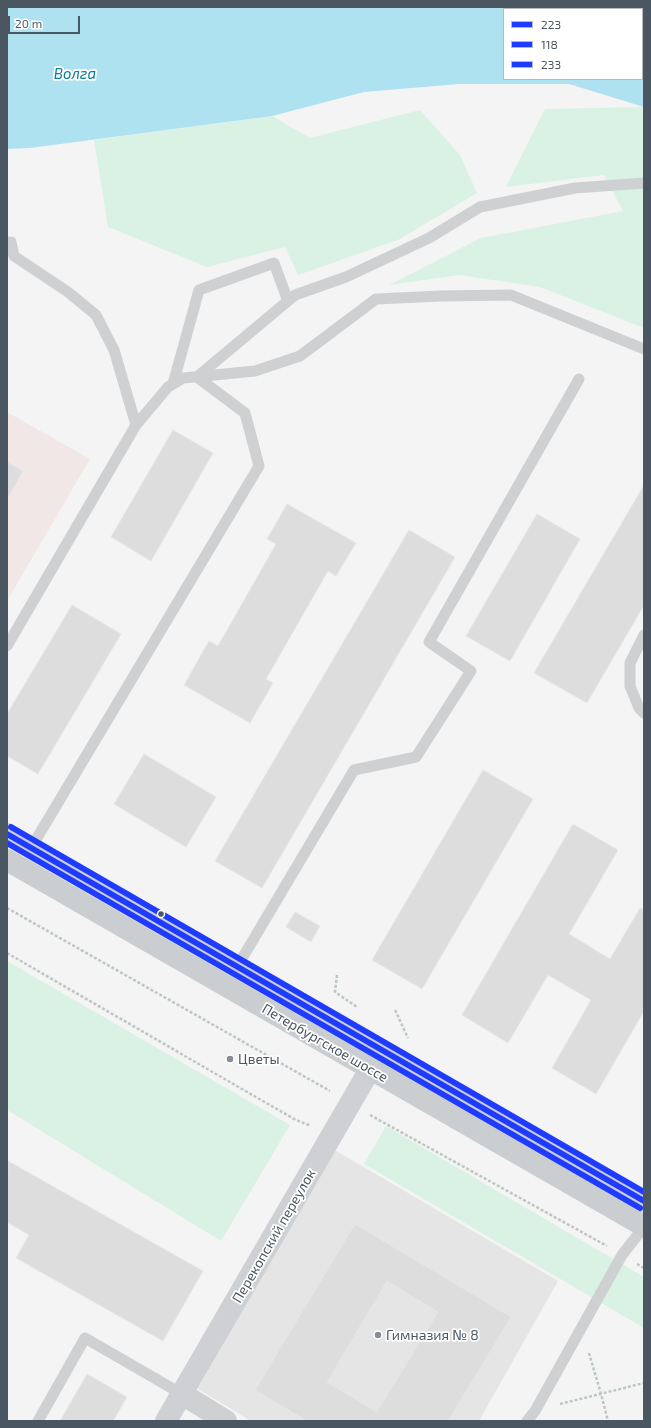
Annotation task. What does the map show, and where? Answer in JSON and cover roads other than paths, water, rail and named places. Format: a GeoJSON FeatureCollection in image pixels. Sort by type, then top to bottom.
{"type":"FeatureCollection","features":[{"type":"Feature","properties":{"kind":"main road","name":"Петербургское шоссе"},"geometry":{"type":"LineString","coordinates":[[7,834],[644,1201]]}},
{"type":"Feature","properties":{"kind":"main road","name":"Петербургское шоссе"},"geometry":{"type":"LineString","coordinates":[[7,860],[644,1227]]}},
{"type":"Feature","properties":{"kind":"street","name":"Перекопский переулок"},"geometry":{"type":"LineString","coordinates":[[166,1421],[381,1050]]}},
{"type":"Feature","properties":{"kind":"street"},"geometry":{"type":"LineString","coordinates":[[182,1394],[226,1421]]}},
{"type":"Feature","properties":{"kind":"lane"},"geometry":{"type":"LineString","coordinates":[[197,377],[295,295],[346,277],[429,238],[480,206],[575,188],[644,182]]}},
{"type":"Feature","properties":{"kind":"lane"},"geometry":{"type":"LineString","coordinates":[[7,242],[11,242],[14,256],[68,292],[96,315],[114,350],[136,425]]}},
{"type":"Feature","properties":{"kind":"lane"},"geometry":{"type":"LineString","coordinates":[[173,384],[199,290],[274,263],[288,301]]}},
{"type":"Feature","properties":{"kind":"lane"},"geometry":{"type":"LineString","coordinates":[[7,646],[136,425],[164,391],[183,378],[255,371],[300,356],[376,299],[511,295],[644,349]]}},
{"type":"Feature","properties":{"kind":"lane"},"geometry":{"type":"LineString","coordinates":[[31,848],[259,466],[245,413],[197,377]]}},
{"type":"Feature","properties":{"kind":"lane"},"geometry":{"type":"LineString","coordinates":[[237,967],[354,770],[416,757],[471,671],[429,642],[580,378]]}},
{"type":"Feature","properties":{"kind":"lane"},"geometry":{"type":"LineString","coordinates":[[644,635],[630,663],[630,686],[639,708],[644,713]]}},
{"type":"Feature","properties":{"kind":"lane"},"geometry":{"type":"LineString","coordinates":[[527,1421],[535,1411],[622,1255],[644,1227]]}},
{"type":"Feature","properties":{"kind":"lane"},"geometry":{"type":"LineString","coordinates":[[38,1421],[85,1338],[182,1394]]}},
{"type":"Feature","properties":{"kind":"water","name":"Волга"},"geometry":{"type":"Polygon","coordinates":[[[7,7],[644,7],[644,107],[569,84],[459,84],[364,92],[272,116],[30,148],[7,149],[7,7]]]}},
{"type":"Feature","properties":{"kind":"place","name":"Цветы"},"geometry":{"type":"Point","coordinates":[230,1059]}},
{"type":"Feature","properties":{"kind":"place","name":"Гимназия № 8"},"geometry":{"type":"Point","coordinates":[378,1335]}}]}
